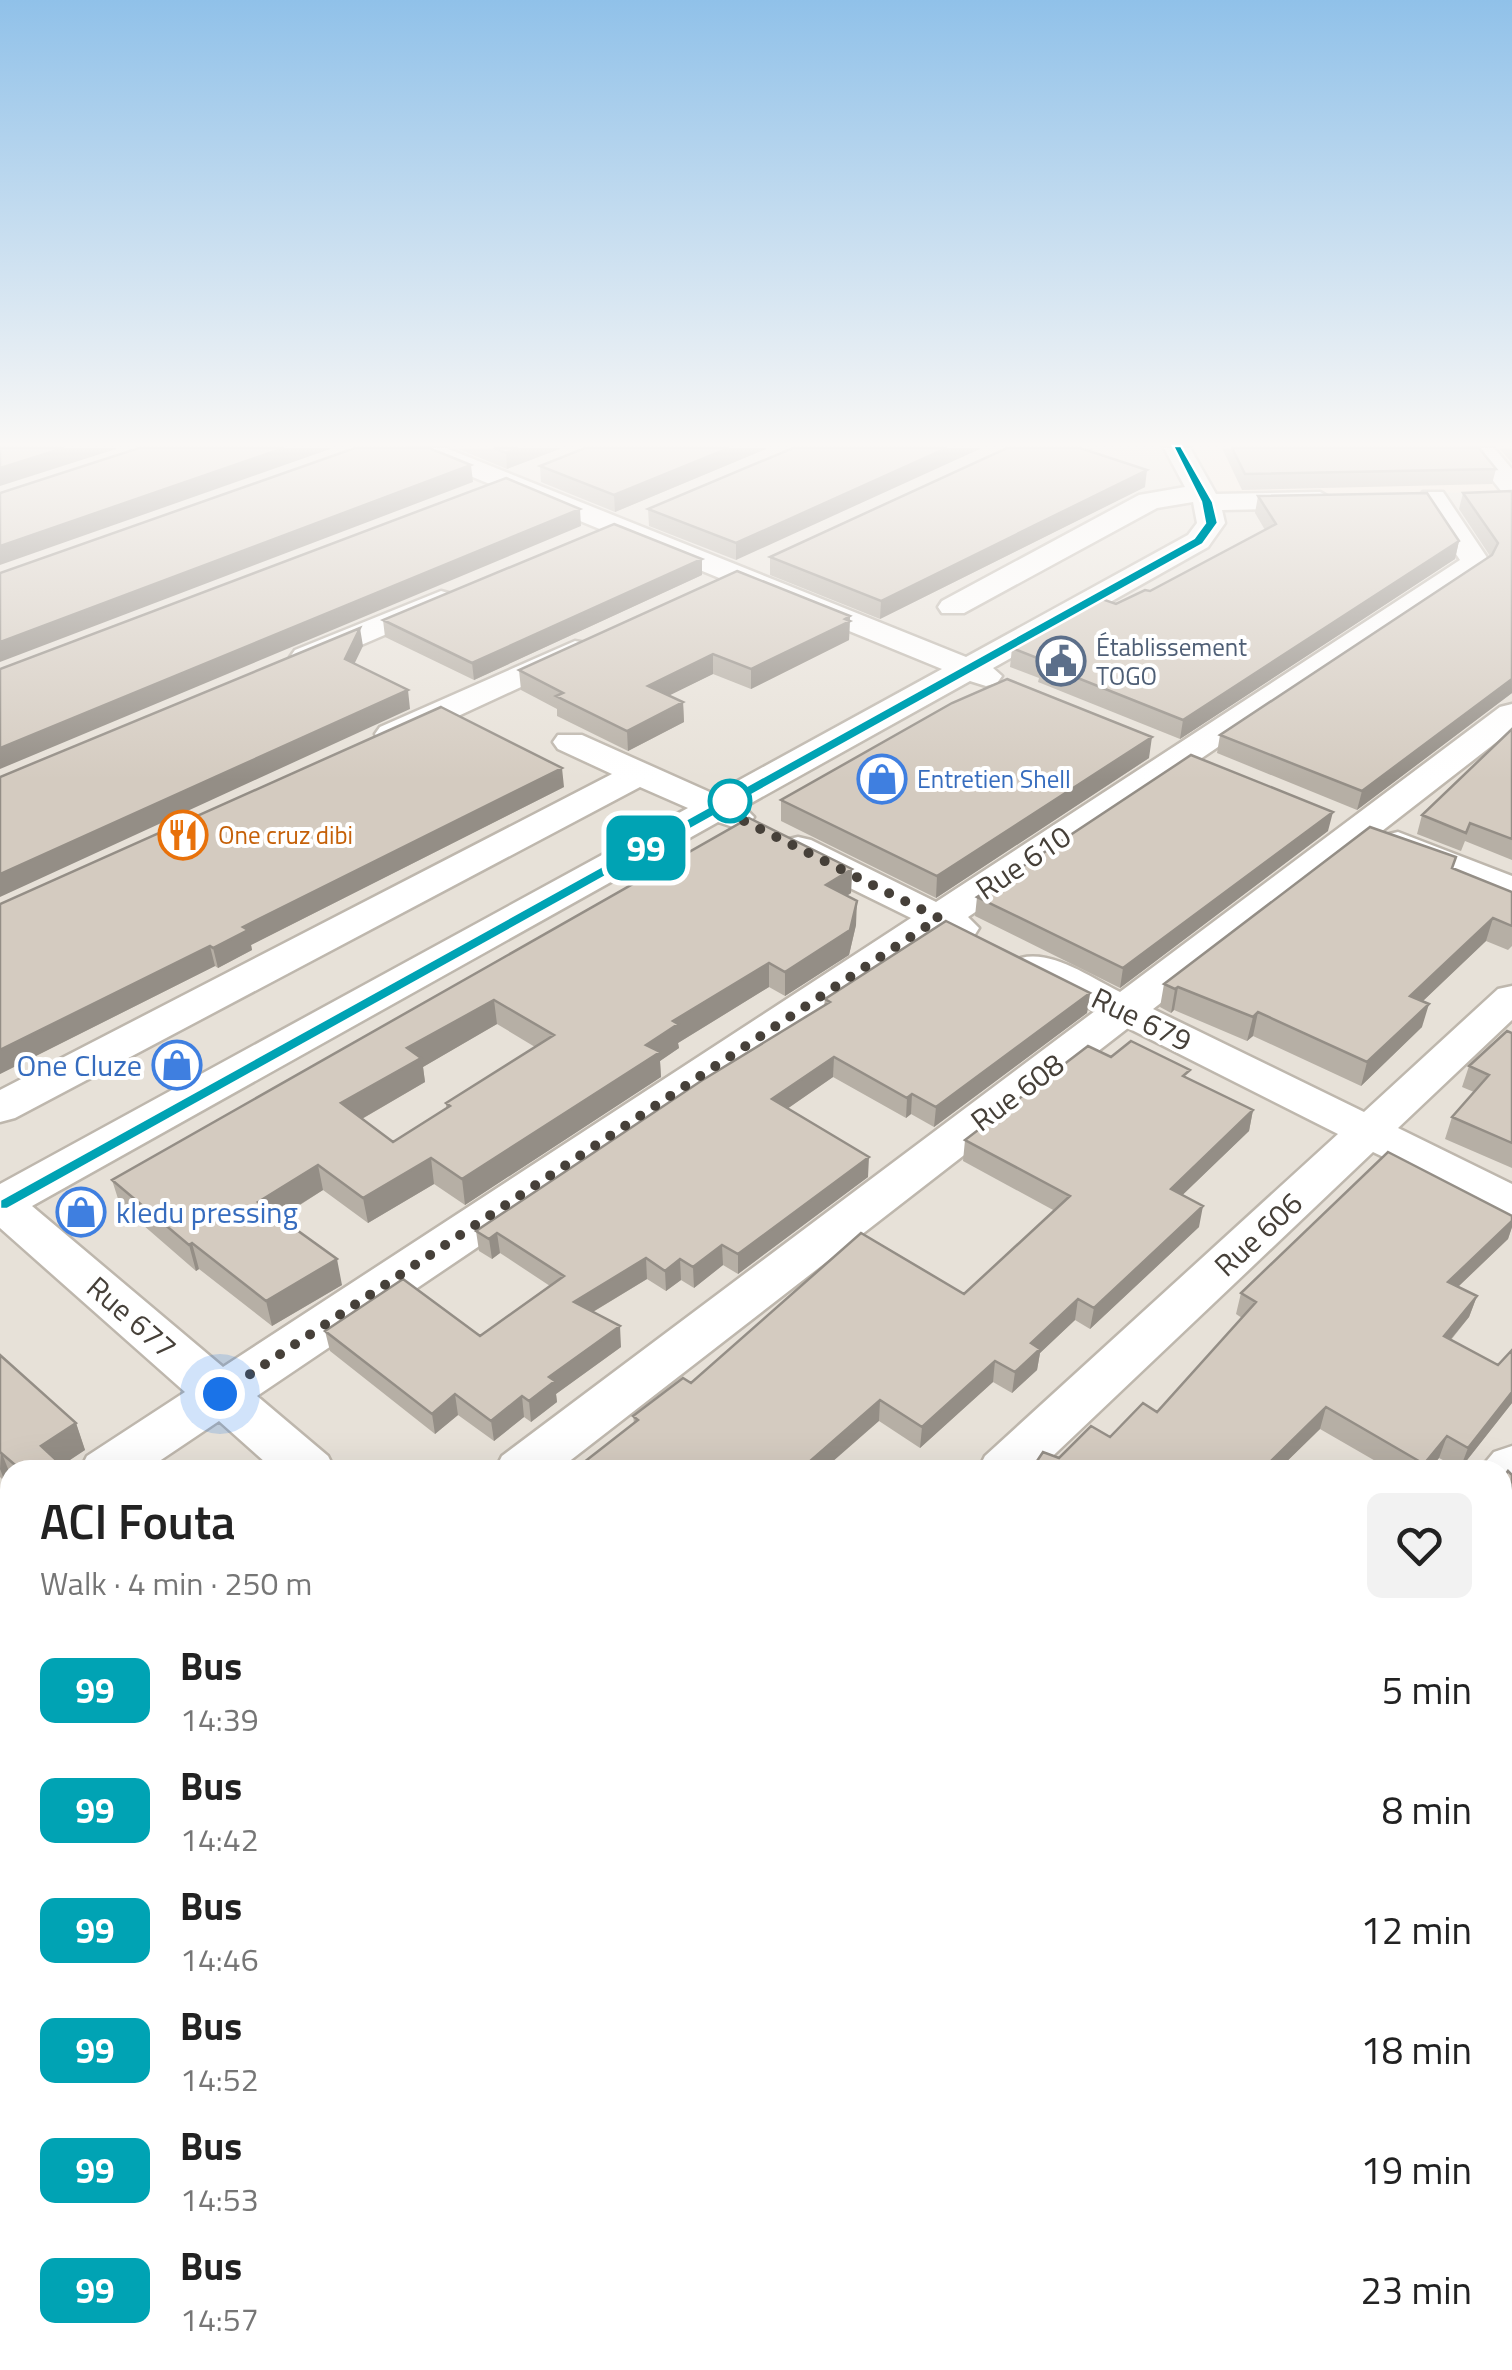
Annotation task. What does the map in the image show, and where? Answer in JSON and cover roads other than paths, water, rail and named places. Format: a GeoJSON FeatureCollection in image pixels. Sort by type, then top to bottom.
{"type":"FeatureCollection","features":[{"type":"Feature","properties":{"kind":"street"},"geometry":{"type":"LineString","coordinates":[[698,559],[1023,691]]}},
{"type":"Feature","properties":{"kind":"street"},"geometry":{"type":"LineString","coordinates":[[701,591],[771,559]]}},
{"type":"Feature","properties":{"kind":"street"},"geometry":{"type":"LineString","coordinates":[[953,607],[1042,559]]}},
{"type":"Feature","properties":{"kind":"street"},"geometry":{"type":"LineString","coordinates":[[0,1108],[536,867],[718,808],[1167,559]]}},
{"type":"Feature","properties":{"kind":"street","name":"Rue 610"},"geometry":{"type":"LineString","coordinates":[[121,1460],[1476,559]]}},
{"type":"Feature","properties":{"kind":"street"},"geometry":{"type":"LineString","coordinates":[[273,670],[473,586]]}},
{"type":"Feature","properties":{"kind":"street"},"geometry":{"type":"LineString","coordinates":[[360,749],[611,633]]}},
{"type":"Feature","properties":{"kind":"street","name":"Rue 608"},"geometry":{"type":"LineString","coordinates":[[534,1460],[1124,1010],[1344,821],[1512,714]]}},
{"type":"Feature","properties":{"kind":"street","name":"Rue 679"},"geometry":{"type":"LineString","coordinates":[[570,742],[718,808],[1512,1203]]}},
{"type":"Feature","properties":{"kind":"street"},"geometry":{"type":"LineString","coordinates":[[0,1204],[536,867],[640,774]]}},
{"type":"Feature","properties":{"kind":"street"},"geometry":{"type":"LineString","coordinates":[[1344,821],[1512,889]]}},
{"type":"Feature","properties":{"kind":"street","name":"Rue 606"},"geometry":{"type":"LineString","coordinates":[[1015,1460],[1512,998]]}},
{"type":"Feature","properties":{"kind":"street","name":"Rue 677"},"geometry":{"type":"LineString","coordinates":[[0,1204],[296,1460]]}},
{"type":"Feature","properties":{"kind":"place","name":"Établissement TOGO"},"geometry":{"type":"Point","coordinates":[1061,661]}},
{"type":"Feature","properties":{"kind":"place","name":"Entretien Shell"},"geometry":{"type":"Point","coordinates":[882,779]}},
{"type":"Feature","properties":{"kind":"place","name":"One cruz dibi"},"geometry":{"type":"Point","coordinates":[183,835]}},
{"type":"Feature","properties":{"kind":"place","name":"One Cluze"},"geometry":{"type":"Point","coordinates":[177,1065]}},
{"type":"Feature","properties":{"kind":"place","name":"kledu pressing"},"geometry":{"type":"Point","coordinates":[81,1212]}}]}
